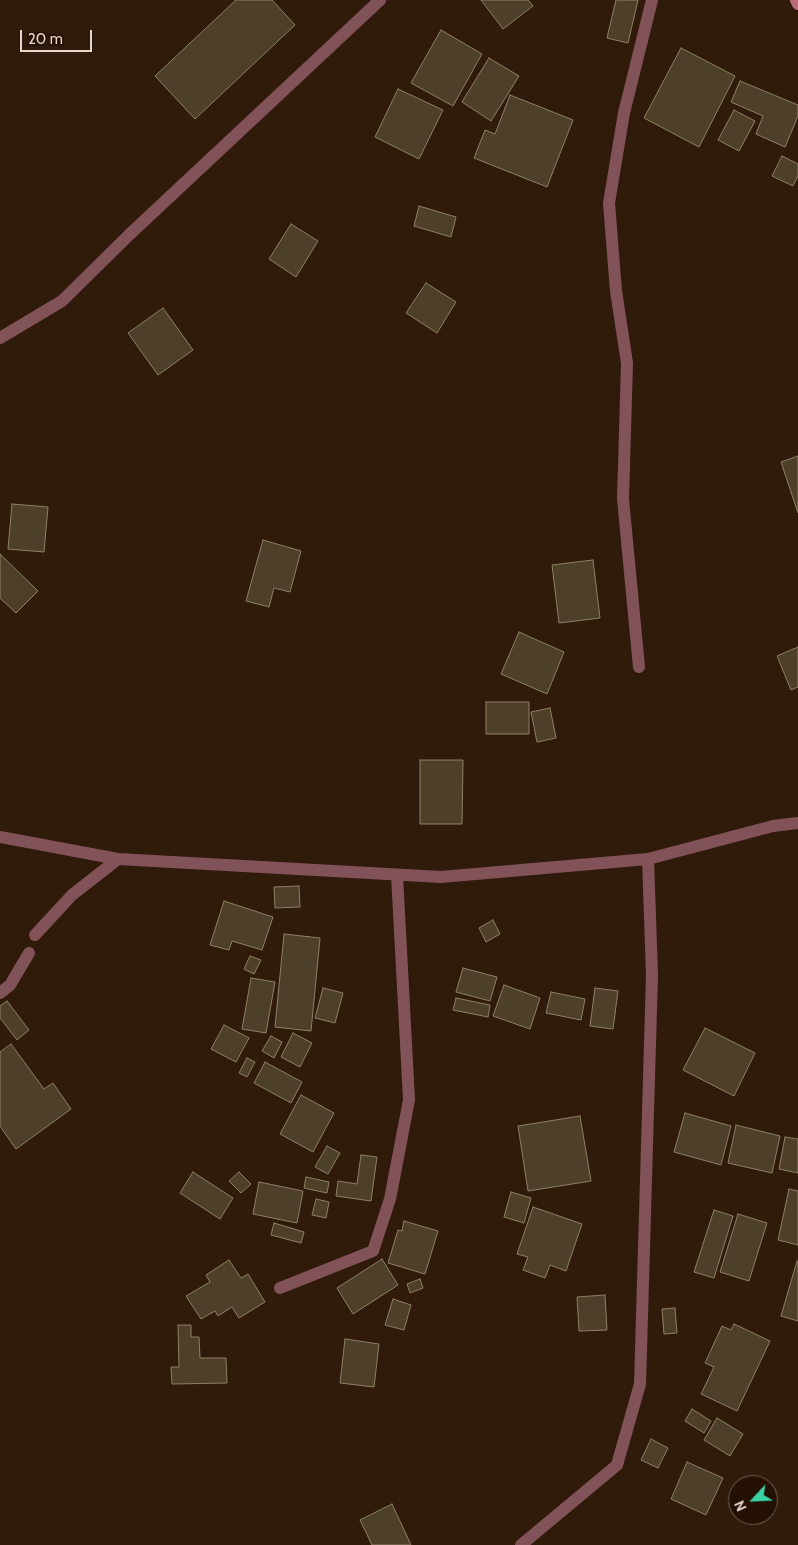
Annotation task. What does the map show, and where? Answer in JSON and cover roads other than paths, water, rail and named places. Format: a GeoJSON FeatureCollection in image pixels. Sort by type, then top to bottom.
{"type":"FeatureCollection","features":[{"type":"Feature","properties":{"kind":"street"},"geometry":{"type":"LineString","coordinates":[[0,338],[62,301],[130,234],[380,0]]}},
{"type":"Feature","properties":{"kind":"street"},"geometry":{"type":"LineString","coordinates":[[639,666],[623,499],[627,362],[616,292],[610,202],[624,113],[652,0]]}},
{"type":"Feature","properties":{"kind":"street"},"geometry":{"type":"LineString","coordinates":[[796,0],[798,4]]}},
{"type":"Feature","properties":{"kind":"street"},"geometry":{"type":"LineString","coordinates":[[0,837],[118,859],[441,877],[648,859],[773,826],[798,823]]}},
{"type":"Feature","properties":{"kind":"street"},"geometry":{"type":"LineString","coordinates":[[35,935],[72,895],[118,859]]}},
{"type":"Feature","properties":{"kind":"street"},"geometry":{"type":"LineString","coordinates":[[521,1545],[617,1465],[640,1384],[652,975],[648,859]]}},
{"type":"Feature","properties":{"kind":"street"},"geometry":{"type":"LineString","coordinates":[[280,1288],[373,1251],[390,1199],[409,1100],[397,875]]}},
{"type":"Feature","properties":{"kind":"street"},"geometry":{"type":"LineString","coordinates":[[0,993],[10,985],[29,953]]}}]}
